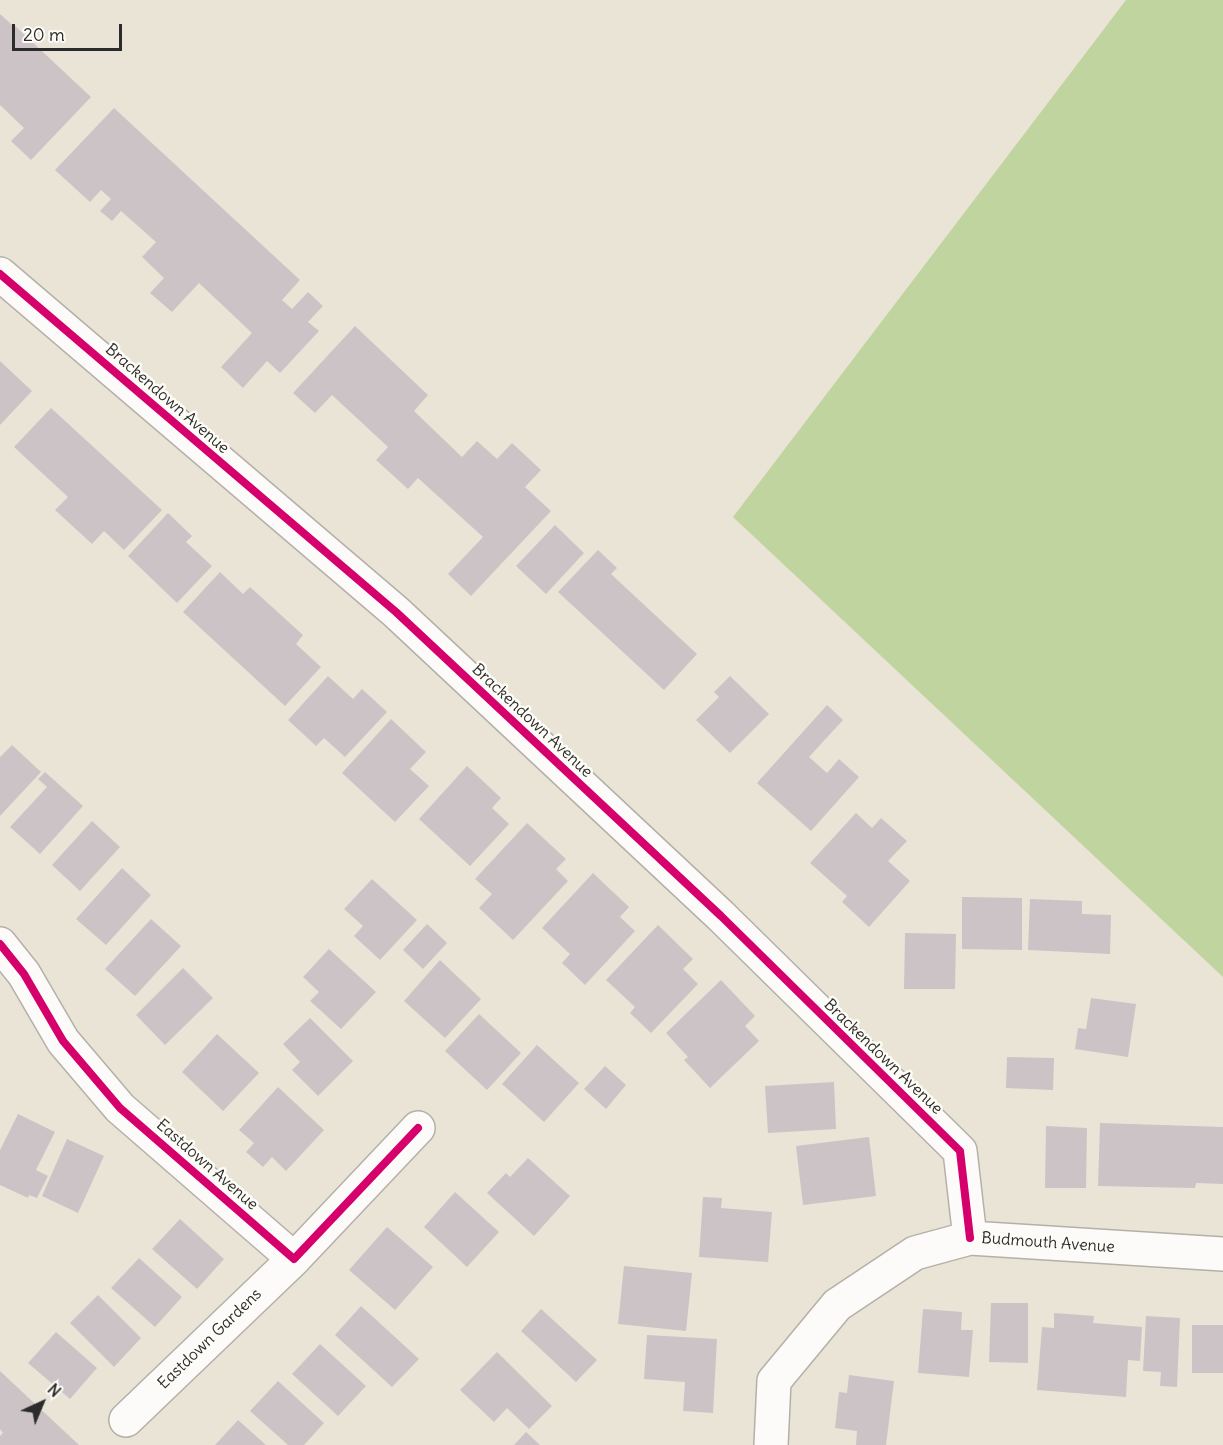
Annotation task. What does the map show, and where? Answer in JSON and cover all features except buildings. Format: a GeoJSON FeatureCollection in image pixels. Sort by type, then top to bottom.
{"type":"FeatureCollection","features":[{"type":"Feature","properties":{"kind":"street","name":"Brackendown Avenue"},"geometry":{"type":"LineString","coordinates":[[0,273],[396,612],[721,916],[960,1151],[970,1238]]}},
{"type":"Feature","properties":{"kind":"street","name":"Eastdown Avenue"},"geometry":{"type":"LineString","coordinates":[[0,944],[12,981],[120,1108],[294,1259]]}},
{"type":"Feature","properties":{"kind":"street"},"geometry":{"type":"LineString","coordinates":[[294,1259],[418,1128]]}},
{"type":"Feature","properties":{"kind":"street","name":"Budmouth Avenue"},"geometry":{"type":"LineString","coordinates":[[771,1445],[774,1382],[837,1305],[915,1253],[970,1238],[1223,1254]]}},
{"type":"Feature","properties":{"kind":"street","name":"Eastdown Gardens"},"geometry":{"type":"LineString","coordinates":[[126,1420],[294,1259]]}},
{"type":"Feature","properties":{"kind":"green space"},"geometry":{"type":"Polygon","coordinates":[[[1126,0],[1223,0],[1223,977],[733,517],[1126,0]]]}},
{"type":"Feature","properties":{"kind":"cycle path"},"geometry":{"type":"LineString","coordinates":[[0,274],[396,612],[721,916],[960,1151],[970,1238]]}},
{"type":"Feature","properties":{"kind":"cycle path"},"geometry":{"type":"LineString","coordinates":[[0,944],[24,974],[63,1041],[120,1108],[294,1259],[418,1128]]}}]}
